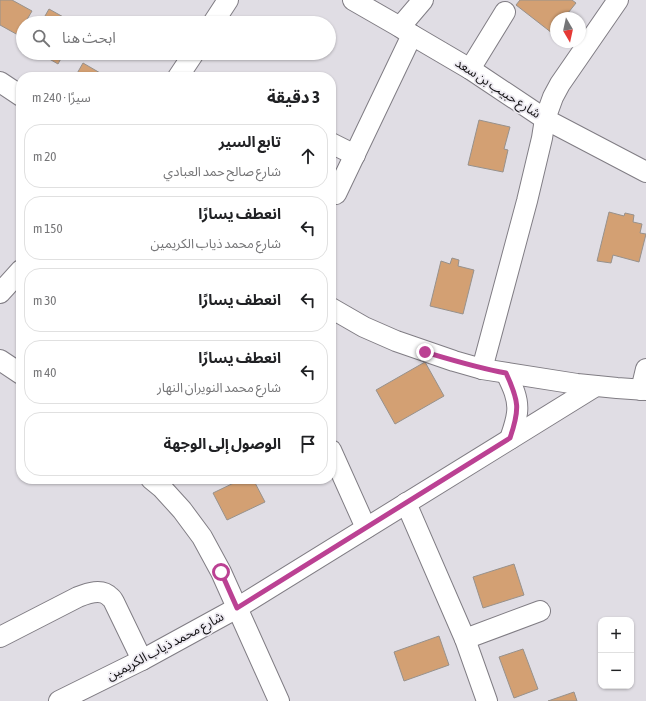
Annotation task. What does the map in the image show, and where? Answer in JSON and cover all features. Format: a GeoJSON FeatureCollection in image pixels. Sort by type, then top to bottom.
{"type":"FeatureCollection","features":[{"type":"Feature","properties":{"kind":"street"},"geometry":{"type":"LineString","coordinates":[[218,16],[228,0]]}},
{"type":"Feature","properties":{"kind":"street","name":"شارع حبيب بن سعد"},"geometry":{"type":"LineString","coordinates":[[353,0],[470,69],[546,119],[646,172]]}},
{"type":"Feature","properties":{"kind":"street"},"geometry":{"type":"LineString","coordinates":[[336,194],[355,154],[406,31],[423,0]]}},
{"type":"Feature","properties":{"kind":"street"},"geometry":{"type":"LineString","coordinates":[[482,368],[527,201],[546,119],[553,97],[560,84],[618,0]]}},
{"type":"Feature","properties":{"kind":"street"},"geometry":{"type":"LineString","coordinates":[[470,69],[505,12]]}},
{"type":"Feature","properties":{"kind":"street"},"geometry":{"type":"LineString","coordinates":[[181,72],[189,60]]}},
{"type":"Feature","properties":{"kind":"street"},"geometry":{"type":"LineString","coordinates":[[0,82],[16,93]]}},
{"type":"Feature","properties":{"kind":"street"},"geometry":{"type":"LineString","coordinates":[[336,145],[355,154]]}},
{"type":"Feature","properties":{"kind":"street"},"geometry":{"type":"LineString","coordinates":[[0,293],[16,275]]}},
{"type":"Feature","properties":{"kind":"street"},"geometry":{"type":"LineString","coordinates":[[336,311],[364,328],[396,341],[454,361],[506,373],[596,386],[644,390],[646,369]]}},
{"type":"Feature","properties":{"kind":"street"},"geometry":{"type":"LineString","coordinates":[[0,360],[16,371]]}},
{"type":"Feature","properties":{"kind":"street"},"geometry":{"type":"LineString","coordinates":[[506,373],[514,389],[517,407],[515,423],[510,438]]}},
{"type":"Feature","properties":{"kind":"street","name":"شارع محمد ذياب الكريمين"},"geometry":{"type":"LineString","coordinates":[[59,701],[142,660],[237,608],[596,386]]}},
{"type":"Feature","properties":{"kind":"street"},"geometry":{"type":"LineString","coordinates":[[336,461],[366,528]]}},
{"type":"Feature","properties":{"kind":"street"},"geometry":{"type":"LineString","coordinates":[[157,484],[182,510],[202,537],[221,572],[279,701]]}},
{"type":"Feature","properties":{"kind":"street"},"geometry":{"type":"LineString","coordinates":[[406,503],[465,639],[487,701]]}},
{"type":"Feature","properties":{"kind":"street"},"geometry":{"type":"LineString","coordinates":[[0,637],[78,597],[90,592],[104,593],[114,602],[142,660]]}},
{"type":"Feature","properties":{"kind":"street"},"geometry":{"type":"LineString","coordinates":[[465,639],[540,611]]}},
{"type":"Feature","properties":{"kind":"building"},"geometry":{"type":"Polygon","coordinates":[[[0,0],[12,0],[32,11],[29,16],[16,16],[16,34],[0,25],[0,0]]]}},
{"type":"Feature","properties":{"kind":"building"},"geometry":{"type":"Polygon","coordinates":[[[520,0],[572,0],[576,3],[569,12],[550,12],[550,31],[516,5],[520,0]]]}},
{"type":"Feature","properties":{"kind":"building"},"geometry":{"type":"Polygon","coordinates":[[[49,9],[62,16],[45,16],[49,9]]]}},
{"type":"Feature","properties":{"kind":"building"},"geometry":{"type":"Polygon","coordinates":[[[51,60],[60,60],[58,64],[51,60]]]}},
{"type":"Feature","properties":{"kind":"building"},"geometry":{"type":"Polygon","coordinates":[[[83,63],[98,72],[78,72],[83,63]]]}},
{"type":"Feature","properties":{"kind":"building"},"geometry":{"type":"Polygon","coordinates":[[[479,120],[510,127],[504,149],[508,150],[503,172],[468,165],[479,120]]]}},
{"type":"Feature","properties":{"kind":"building"},"geometry":{"type":"Polygon","coordinates":[[[609,212],[624,216],[625,213],[634,215],[633,222],[642,224],[640,233],[646,234],[639,262],[613,255],[611,263],[597,261],[609,212]]]}},
{"type":"Feature","properties":{"kind":"building"},"geometry":{"type":"Polygon","coordinates":[[[452,258],[459,260],[458,266],[474,270],[463,314],[430,306],[441,261],[450,264],[452,258]]]}},
{"type":"Feature","properties":{"kind":"building"},"geometry":{"type":"Polygon","coordinates":[[[425,362],[444,396],[395,424],[376,390],[425,362]]]}},
{"type":"Feature","properties":{"kind":"building"},"geometry":{"type":"Polygon","coordinates":[[[232,484],[256,484],[265,502],[227,520],[213,493],[232,484]]]}},
{"type":"Feature","properties":{"kind":"building"},"geometry":{"type":"Polygon","coordinates":[[[514,564],[524,595],[483,608],[473,577],[514,564]]]}},
{"type":"Feature","properties":{"kind":"building"},"geometry":{"type":"Polygon","coordinates":[[[439,636],[449,665],[404,681],[394,652],[439,636]]]}},
{"type":"Feature","properties":{"kind":"building"},"geometry":{"type":"Polygon","coordinates":[[[523,649],[538,689],[514,698],[499,657],[523,649]]]}},
{"type":"Feature","properties":{"kind":"building"},"geometry":{"type":"Polygon","coordinates":[[[574,692],[577,701],[548,701],[574,692]]]}},
{"type":"Feature","properties":{"kind":"route"},"geometry":{"type":"LineString","coordinates":[[221,572],[237,608],[510,438],[515,423],[517,402],[514,389],[506,373],[454,361],[425,352]]}}]}
